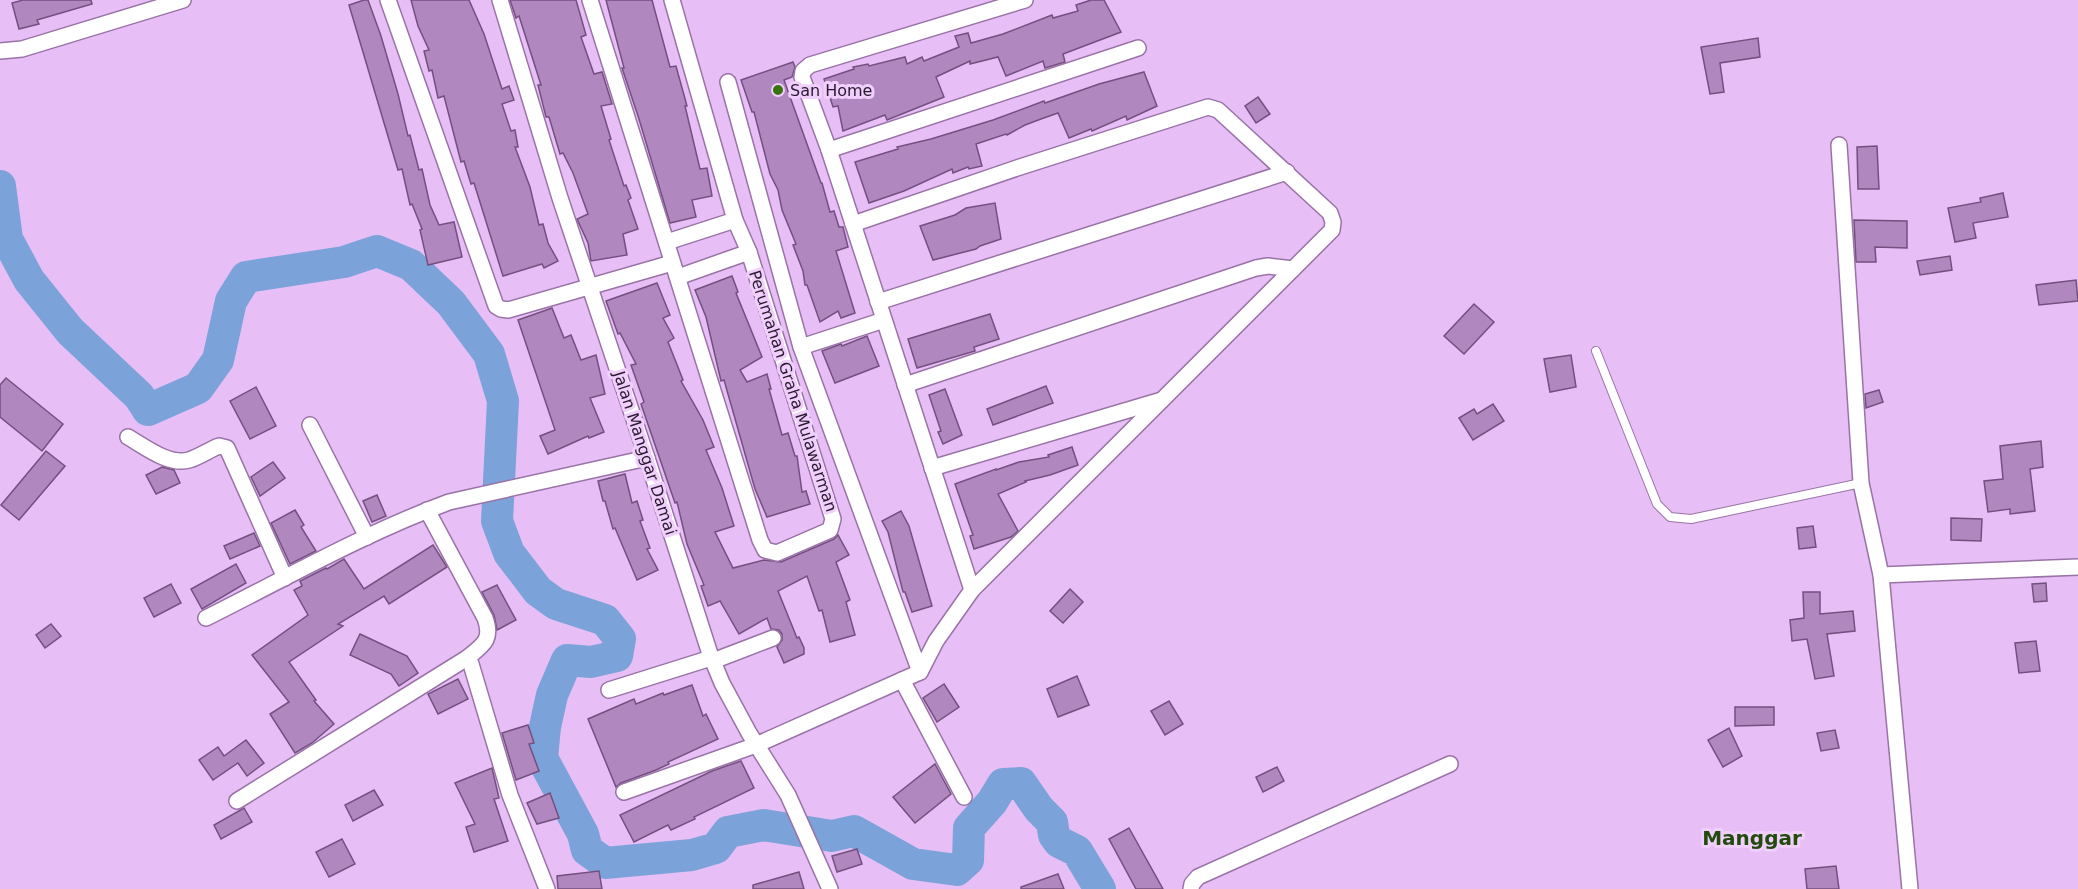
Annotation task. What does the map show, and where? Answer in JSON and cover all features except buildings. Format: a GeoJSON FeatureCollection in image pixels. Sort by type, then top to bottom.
{"type":"FeatureCollection","features":[{"type":"Feature","properties":{"kind":"street"},"geometry":{"type":"LineString","coordinates":[[0,51],[22,49],[183,0]]}},
{"type":"Feature","properties":{"kind":"street"},"geometry":{"type":"LineString","coordinates":[[388,0],[496,306],[508,310],[589,286],[675,270],[748,252]]}},
{"type":"Feature","properties":{"kind":"street","name":"Jalan Manggar Damai"},"geometry":{"type":"LineString","coordinates":[[500,0],[560,198],[712,659],[722,683],[756,745],[788,795],[830,889]]}},
{"type":"Feature","properties":{"kind":"street","name":"Perumahan Graha Mulawarman"},"geometry":{"type":"LineString","coordinates":[[590,0],[760,540],[765,550],[777,553],[830,530],[833,519],[748,252],[735,220],[672,0]]}},
{"type":"Feature","properties":{"kind":"street"},"geometry":{"type":"LineString","coordinates":[[972,590],[829,150],[802,77],[803,71],[810,65],[1025,0]]}},
{"type":"Feature","properties":{"kind":"street"},"geometry":{"type":"LineString","coordinates":[[829,150],[1138,48]]}},
{"type":"Feature","properties":{"kind":"street"},"geometry":{"type":"LineString","coordinates":[[729,82],[801,347],[920,672]]}},
{"type":"Feature","properties":{"kind":"street"},"geometry":{"type":"LineString","coordinates":[[624,792],[756,745],[920,672],[936,641],[972,590],[1332,230],[1333,222],[1330,213],[1287,172],[1218,110],[1208,107],[1031,163],[853,224]]}},
{"type":"Feature","properties":{"kind":"street"},"geometry":{"type":"LineString","coordinates":[[1839,145],[1861,483],[1881,575],[1910,889]]}},
{"type":"Feature","properties":{"kind":"street"},"geometry":{"type":"LineString","coordinates":[[878,303],[1287,172]]}},
{"type":"Feature","properties":{"kind":"street"},"geometry":{"type":"LineString","coordinates":[[667,242],[735,220]]}},
{"type":"Feature","properties":{"kind":"street"},"geometry":{"type":"LineString","coordinates":[[905,385],[1256,268],[1268,266],[1293,268]]}},
{"type":"Feature","properties":{"kind":"street"},"geometry":{"type":"LineString","coordinates":[[801,347],[884,320]]}},
{"type":"Feature","properties":{"kind":"street"},"geometry":{"type":"LineString","coordinates":[[932,468],[1164,399]]}},
{"type":"Feature","properties":{"kind":"street"},"geometry":{"type":"LineString","coordinates":[[310,425],[367,537]]}},
{"type":"Feature","properties":{"kind":"street"},"geometry":{"type":"LineString","coordinates":[[128,437],[172,460],[189,460],[219,446],[227,448],[285,578]]}},
{"type":"Feature","properties":{"kind":"street"},"geometry":{"type":"LineString","coordinates":[[206,618],[367,537],[449,502],[647,458]]}},
{"type":"Feature","properties":{"kind":"street"},"geometry":{"type":"LineString","coordinates":[[237,801],[467,658],[486,641],[488,625],[427,510]]}},
{"type":"Feature","properties":{"kind":"street"},"geometry":{"type":"LineString","coordinates":[[1881,575],[2078,567]]}},
{"type":"Feature","properties":{"kind":"street"},"geometry":{"type":"LineString","coordinates":[[609,690],[773,638]]}},
{"type":"Feature","properties":{"kind":"street"},"geometry":{"type":"LineString","coordinates":[[467,658],[471,664],[510,795],[547,889]]}},
{"type":"Feature","properties":{"kind":"street"},"geometry":{"type":"LineString","coordinates":[[902,680],[964,797]]}},
{"type":"Feature","properties":{"kind":"street"},"geometry":{"type":"LineString","coordinates":[[1191,889],[1198,877],[1450,764]]}},
{"type":"Feature","properties":{"kind":"lane"},"geometry":{"type":"LineString","coordinates":[[1596,351],[1657,504],[1670,517],[1691,519],[1861,483]]}},
{"type":"Feature","properties":{"kind":"waterway"},"geometry":{"type":"LineString","coordinates":[[0,186],[7,239],[29,280],[70,331],[139,396],[148,410],[198,388],[218,360],[231,301],[246,277],[344,262],[377,251],[411,265],[451,303],[489,354],[503,401],[497,521],[509,553],[538,591],[556,604],[605,620],[620,639],[617,656],[591,662],[567,660],[552,695],[545,727],[542,758],[583,834],[587,850],[605,863],[692,855],[716,848],[728,832],[764,825],[832,836],[854,831],[913,864],[957,870],[968,860],[969,828],[992,802],[1003,784],[1021,783],[1039,809],[1052,822],[1054,835],[1059,842],[1077,851],[1100,889]]}},
{"type":"Feature","properties":{"kind":"place","name":"San Home"},"geometry":{"type":"Point","coordinates":[778,90]}},
{"type":"Feature","properties":{"kind":"district","name":"Manggar"},"geometry":{"type":"Point","coordinates":[1752,838]}}]}
